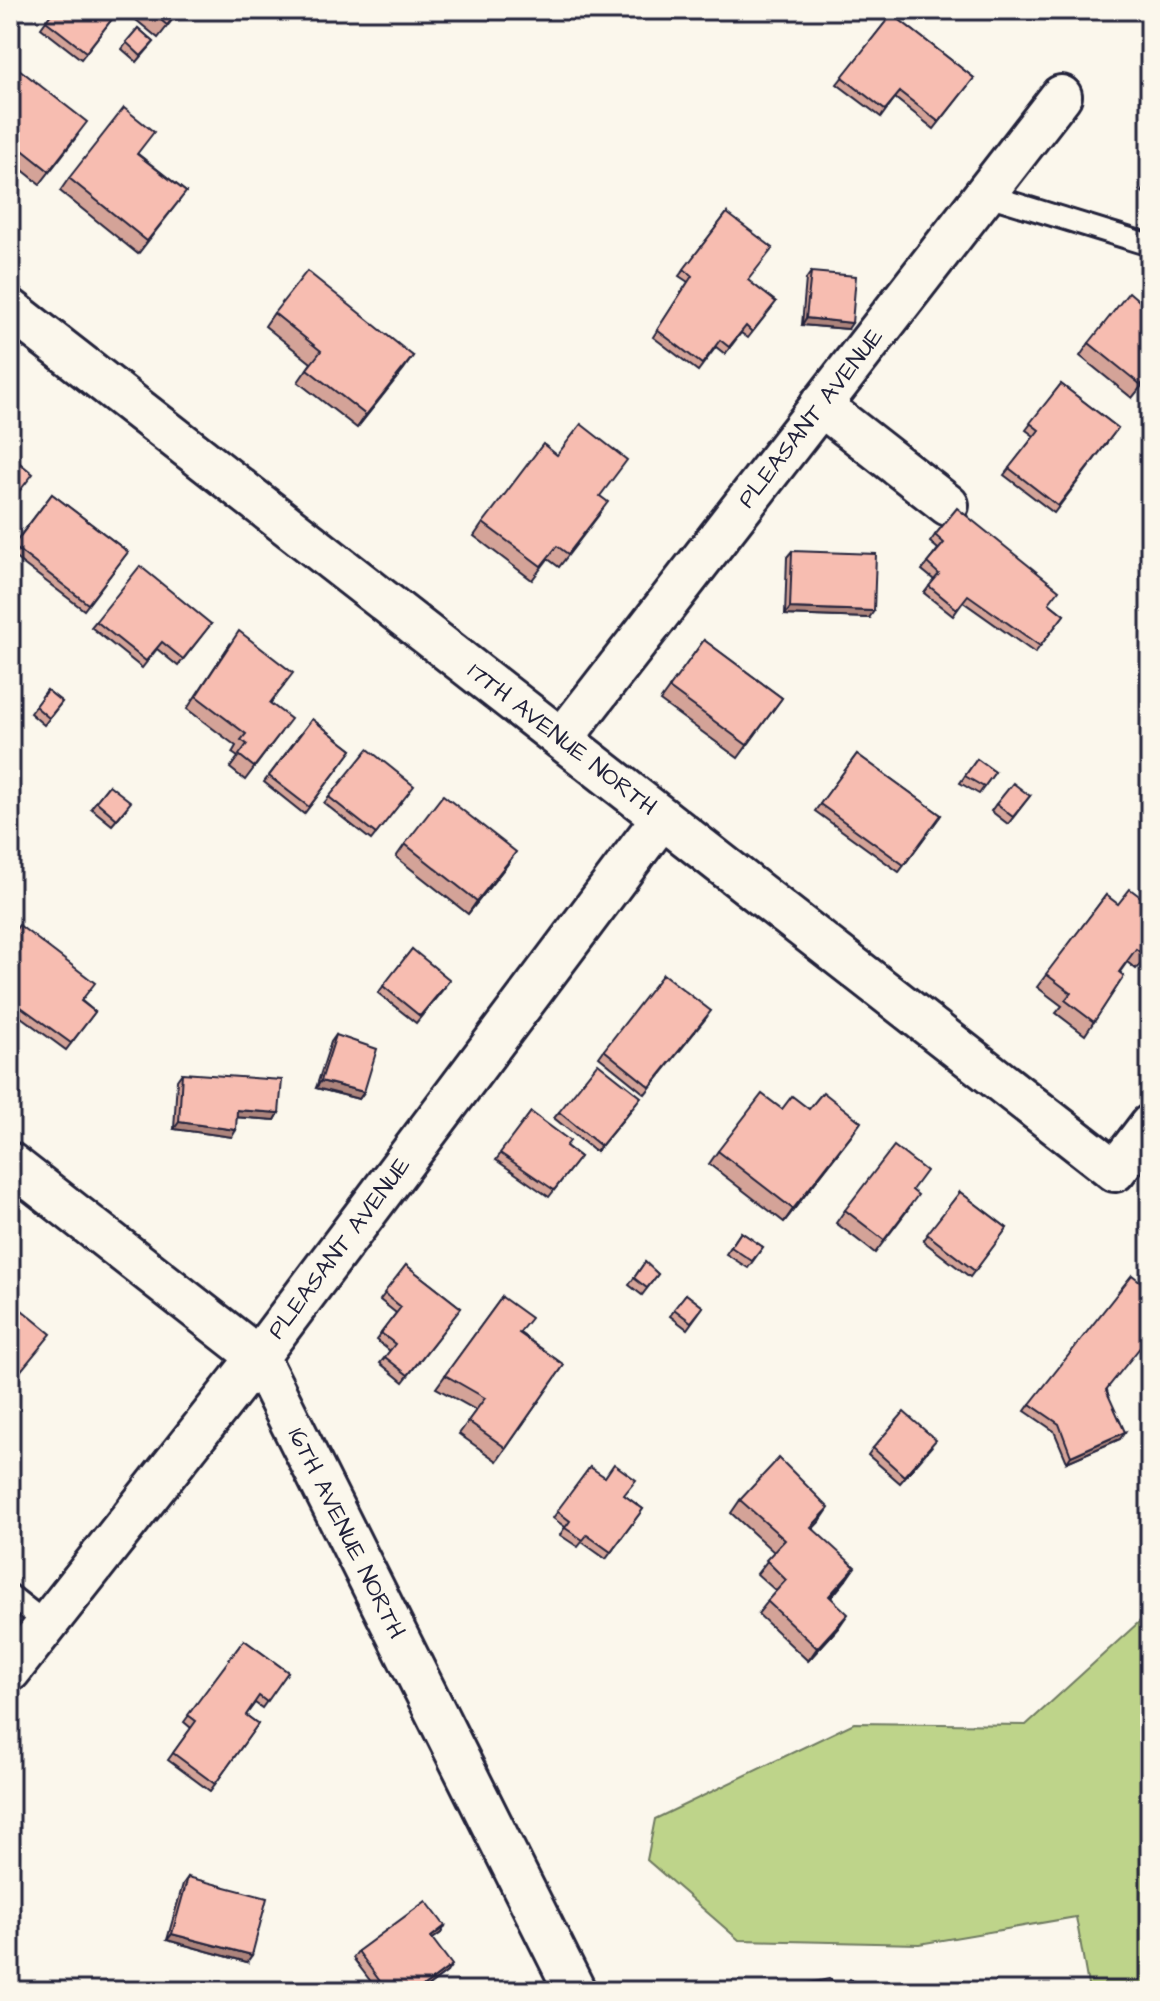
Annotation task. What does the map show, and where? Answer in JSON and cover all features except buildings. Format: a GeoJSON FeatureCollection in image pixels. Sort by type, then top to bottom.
{"type":"FeatureCollection","features":[{"type":"Feature","properties":{"kind":"street","name":"PLEASANT AVENUE"},"geometry":{"type":"LineString","coordinates":[[562,739],[1061,96]]}},
{"type":"Feature","properties":{"kind":"street","name":"17TH AVENUE NORTH"},"geometry":{"type":"LineString","coordinates":[[10,309],[1115,1171],[1150,1125]]}},
{"type":"Feature","properties":{"kind":"street"},"geometry":{"type":"LineString","coordinates":[[820,405],[948,505]]}},
{"type":"Feature","properties":{"kind":"street","name":"PLEASANT AVENUE"},"geometry":{"type":"LineString","coordinates":[[10,1671],[258,1357],[662,818]]}},
{"type":"Feature","properties":{"kind":"street","name":"16TH AVENUE NORTH"},"geometry":{"type":"LineString","coordinates":[[10,1163],[258,1357],[575,1991]]}},
{"type":"Feature","properties":{"kind":"lane"},"geometry":{"type":"LineString","coordinates":[[984,194],[1150,245]]}},
{"type":"Feature","properties":{"kind":"lane"},"geometry":{"type":"LineString","coordinates":[[10,1595],[47,1624]]}},
{"type":"Feature","properties":{"kind":"green space"},"geometry":{"type":"Polygon","coordinates":[[[1150,1612],[1150,1991],[1089,1991],[1076,1917],[919,1944],[739,1940],[647,1860],[655,1819],[854,1723],[1026,1725],[1150,1612]]]}}]}
